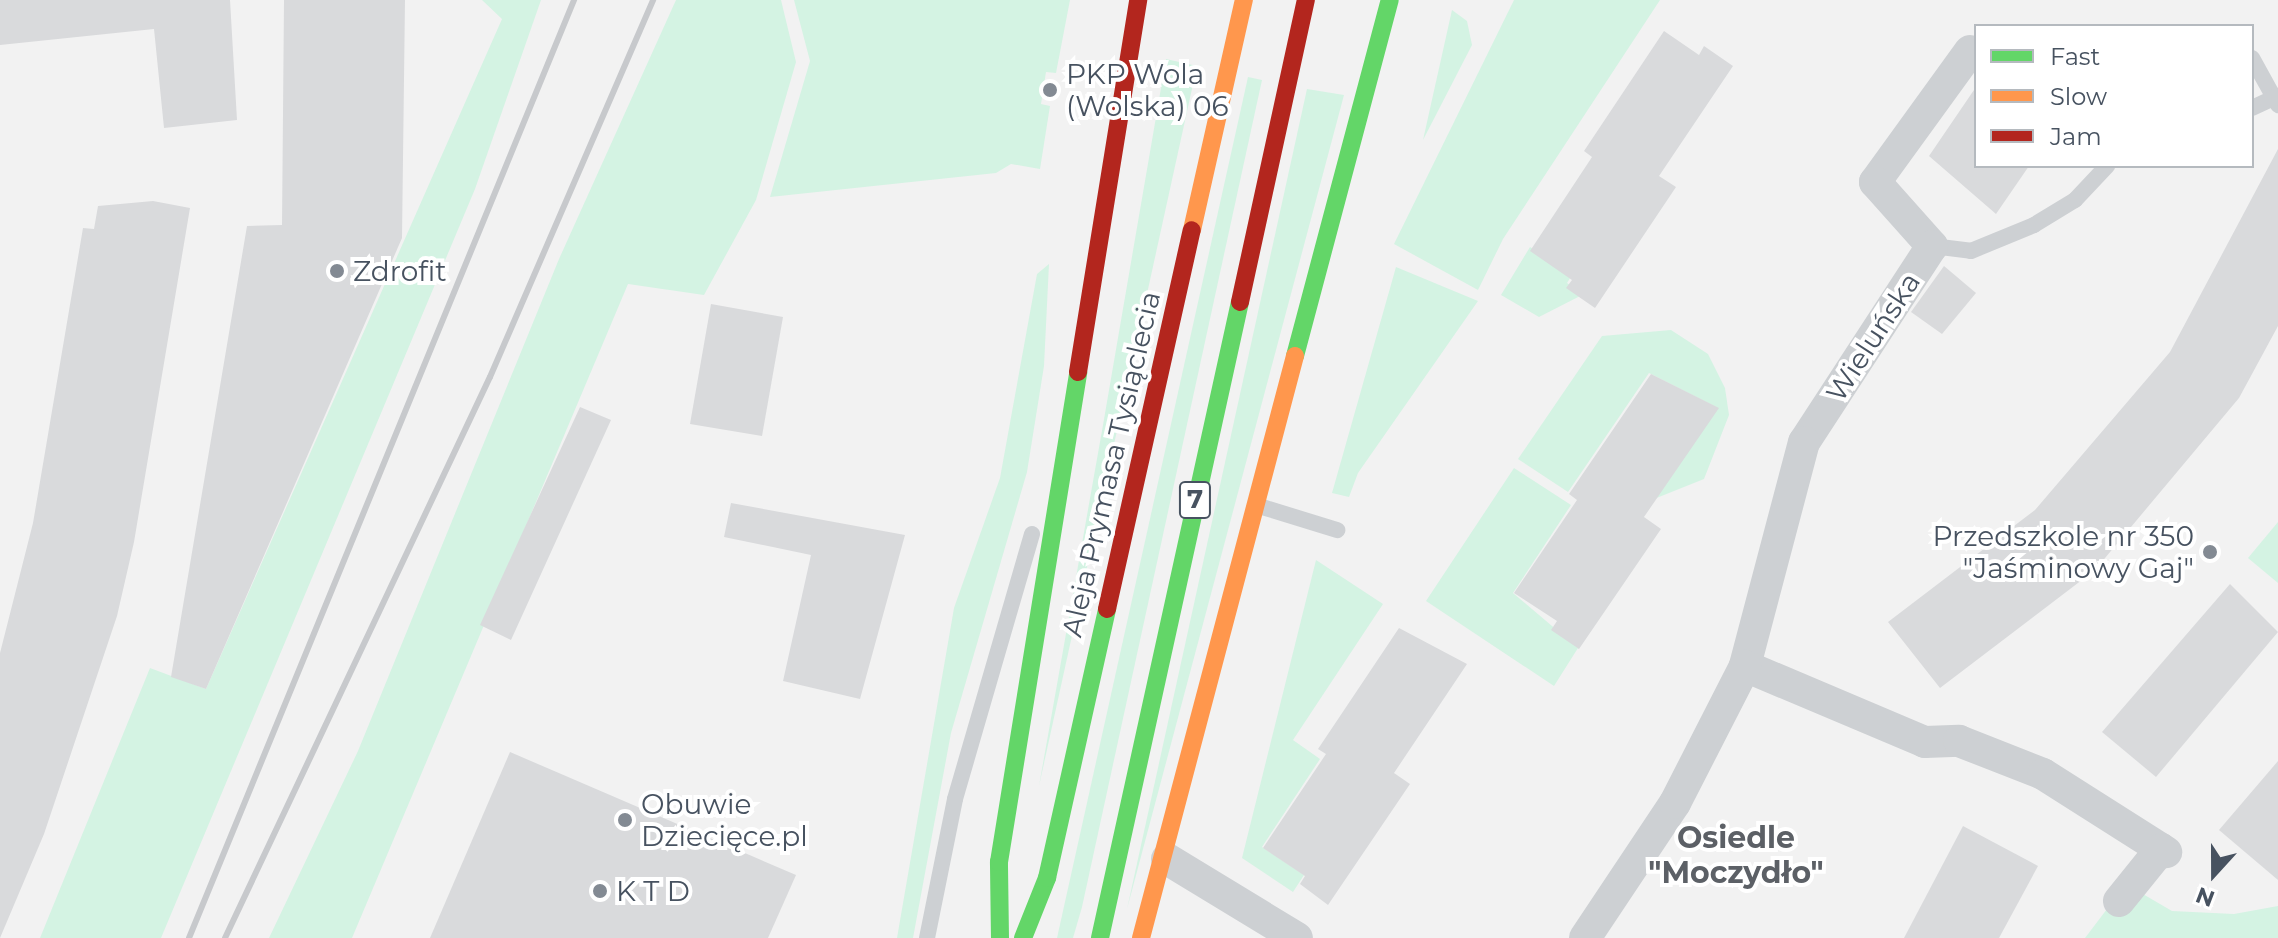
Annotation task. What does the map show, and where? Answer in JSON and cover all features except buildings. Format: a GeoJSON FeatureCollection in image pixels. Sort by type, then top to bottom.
{"type":"FeatureCollection","features":[{"type":"Feature","properties":{"kind":"main road"},"geometry":{"type":"LineString","coordinates":[[1000,938],[999,862],[1070,406],[1138,0]]}},
{"type":"Feature","properties":{"kind":"main road","name":"Aleja Prymasa Tysiąclecia"},"geometry":{"type":"LineString","coordinates":[[1023,938],[1047,878],[1244,0]]}},
{"type":"Feature","properties":{"kind":"main road","name":"7"},"geometry":{"type":"LineString","coordinates":[[1100,938],[1306,0]]}},
{"type":"Feature","properties":{"kind":"main road"},"geometry":{"type":"LineString","coordinates":[[1141,938],[1167,859],[1256,506],[1390,0]]}},
{"type":"Feature","properties":{"kind":"street","name":"Wieluńska"},"geometry":{"type":"LineString","coordinates":[[1585,938],[1675,803],[1745,666],[1804,442],[1932,246],[1875,182],[1970,51]]}},
{"type":"Feature","properties":{"kind":"street"},"geometry":{"type":"LineString","coordinates":[[1745,666],[1925,742],[1959,741],[2043,774],[2163,851],[2119,901]]}},
{"type":"Feature","properties":{"kind":"street"},"geometry":{"type":"LineString","coordinates":[[1167,859],[1297,938]]}},
{"type":"Feature","properties":{"kind":"lane"},"geometry":{"type":"LineString","coordinates":[[2254,62],[2276,101],[2254,107]]}},
{"type":"Feature","properties":{"kind":"lane"},"geometry":{"type":"LineString","coordinates":[[1932,246],[1971,251],[2034,225],[2075,200],[2105,168]]}},
{"type":"Feature","properties":{"kind":"lane"},"geometry":{"type":"LineString","coordinates":[[927,938],[955,799],[1070,406]]}},
{"type":"Feature","properties":{"kind":"lane"},"geometry":{"type":"LineString","coordinates":[[1256,506],[1337,530]]}},
{"type":"Feature","properties":{"kind":"green space"},"geometry":{"type":"Polygon","coordinates":[[[482,0],[541,0],[475,189],[161,938],[40,938],[150,668],[206,689],[502,19],[482,0]]]}},
{"type":"Feature","properties":{"kind":"green space"},"geometry":{"type":"Polygon","coordinates":[[[676,0],[781,0],[796,62],[756,200],[704,295],[628,284],[352,938],[269,938],[358,751],[559,259],[676,0]]]}},
{"type":"Feature","properties":{"kind":"green space"},"geometry":{"type":"Polygon","coordinates":[[[794,0],[1070,0],[1056,73],[1046,72],[1041,104],[1050,106],[1040,169],[1011,164],[996,173],[770,197],[810,61],[794,0]]]}},
{"type":"Feature","properties":{"kind":"green space"},"geometry":{"type":"Polygon","coordinates":[[[1514,0],[1660,0],[1503,239],[1478,290],[1394,244],[1514,0]]]}},
{"type":"Feature","properties":{"kind":"green space"},"geometry":{"type":"Polygon","coordinates":[[[1452,10],[1467,21],[1472,45],[1423,140],[1452,10]]]}},
{"type":"Feature","properties":{"kind":"green space"},"geometry":{"type":"Polygon","coordinates":[[[1166,59],[1197,66],[1039,786],[1103,425],[1166,59]]]}},
{"type":"Feature","properties":{"kind":"green space"},"geometry":{"type":"Polygon","coordinates":[[[1248,77],[1262,80],[1082,907],[1073,938],[1057,938],[1248,77]]]}},
{"type":"Feature","properties":{"kind":"green space"},"geometry":{"type":"Polygon","coordinates":[[[1307,89],[1344,95],[1127,909],[1307,89]]]}},
{"type":"Feature","properties":{"kind":"green space"},"geometry":{"type":"Polygon","coordinates":[[[1530,247],[1572,275],[1567,283],[1584,294],[1539,317],[1501,295],[1530,247]]]}},
{"type":"Feature","properties":{"kind":"green space"},"geometry":{"type":"Polygon","coordinates":[[[1049,264],[1044,366],[1027,472],[951,733],[913,938],[897,938],[954,608],[1000,478],[1037,274],[1049,264]]]}},
{"type":"Feature","properties":{"kind":"green space"},"geometry":{"type":"Polygon","coordinates":[[[1396,267],[1478,301],[1358,473],[1349,497],[1332,493],[1396,267]]]}},
{"type":"Feature","properties":{"kind":"green space"},"geometry":{"type":"Polygon","coordinates":[[[1671,330],[1708,354],[1725,388],[1729,415],[1704,479],[1654,499],[1716,407],[1649,373],[1568,492],[1518,459],[1602,336],[1671,330]]]}},
{"type":"Feature","properties":{"kind":"green space"},"geometry":{"type":"Polygon","coordinates":[[[1514,468],[1571,505],[1513,593],[1578,648],[1554,686],[1426,601],[1514,468]]]}},
{"type":"Feature","properties":{"kind":"green space"},"geometry":{"type":"Polygon","coordinates":[[[2278,522],[2278,583],[2248,558],[2278,522]]]}},
{"type":"Feature","properties":{"kind":"green space"},"geometry":{"type":"Polygon","coordinates":[[[1316,560],[1383,604],[1293,740],[1320,759],[1262,847],[1304,875],[1293,892],[1242,858],[1316,560]]]}},
{"type":"Feature","properties":{"kind":"green space"},"geometry":{"type":"Polygon","coordinates":[[[2136,890],[2172,911],[2234,914],[2278,906],[2278,938],[2085,938],[2107,909],[2136,890]]]}},
{"type":"Feature","properties":{"kind":"railway"},"geometry":{"type":"LineString","coordinates":[[189,938],[574,0]]}},
{"type":"Feature","properties":{"kind":"railway"},"geometry":{"type":"LineString","coordinates":[[225,938],[490,377],[653,0]]}},
{"type":"Feature","properties":{"kind":"traffic: fast"},"geometry":{"type":"LineString","coordinates":[[1295,356],[1390,0]]}},
{"type":"Feature","properties":{"kind":"traffic: fast"},"geometry":{"type":"LineString","coordinates":[[1100,938],[1240,302]]}},
{"type":"Feature","properties":{"kind":"traffic: fast"},"geometry":{"type":"LineString","coordinates":[[1000,938],[999,862],[1078,372]]}},
{"type":"Feature","properties":{"kind":"traffic: fast"},"geometry":{"type":"LineString","coordinates":[[1023,938],[1047,878],[1107,609]]}},
{"type":"Feature","properties":{"kind":"traffic: slow"},"geometry":{"type":"LineString","coordinates":[[1192,230],[1244,0]]}},
{"type":"Feature","properties":{"kind":"traffic: slow"},"geometry":{"type":"LineString","coordinates":[[1141,938],[1295,356]]}},
{"type":"Feature","properties":{"kind":"traffic: jam"},"geometry":{"type":"LineString","coordinates":[[1078,372],[1138,0]]}},
{"type":"Feature","properties":{"kind":"traffic: jam"},"geometry":{"type":"LineString","coordinates":[[1240,302],[1306,0]]}},
{"type":"Feature","properties":{"kind":"traffic: jam"},"geometry":{"type":"LineString","coordinates":[[1107,609],[1192,230]]}},
{"type":"Feature","properties":{"kind":"place","name":"PKP Wola (Wolska) 06"},"geometry":{"type":"Point","coordinates":[1050,90]}},
{"type":"Feature","properties":{"kind":"place","name":"Zdrofit"},"geometry":{"type":"Point","coordinates":[337,271]}},
{"type":"Feature","properties":{"kind":"place","name":"Przedszkole nr 350 \"Jaśminowy Gaj\""},"geometry":{"type":"Point","coordinates":[2210,552]}},
{"type":"Feature","properties":{"kind":"place","name":"Obuwie Dziecięce.pl"},"geometry":{"type":"Point","coordinates":[625,820]}},
{"type":"Feature","properties":{"kind":"place","name":"K T D"},"geometry":{"type":"Point","coordinates":[600,891]}},
{"type":"Feature","properties":{"kind":"district","name":"Osiedle \"Moczydło\""},"geometry":{"type":"Point","coordinates":[1736,855]}}]}
